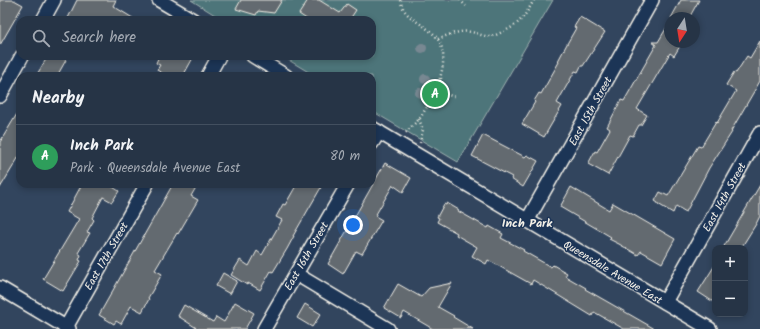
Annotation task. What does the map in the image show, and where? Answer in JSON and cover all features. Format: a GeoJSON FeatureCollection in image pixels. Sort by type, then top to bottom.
{"type":"FeatureCollection","features":[{"type":"Feature","properties":{"kind":"street"},"geometry":{"type":"LineString","coordinates":[[45,16],[54,0]]}},
{"type":"Feature","properties":{"kind":"street"},"geometry":{"type":"LineString","coordinates":[[159,0],[186,16]]}},
{"type":"Feature","properties":{"kind":"street","name":"East 15th Street"},"geometry":{"type":"LineString","coordinates":[[527,221],[652,0]]}},
{"type":"Feature","properties":{"kind":"street"},"geometry":{"type":"LineString","coordinates":[[0,96],[20,60]]}},
{"type":"Feature","properties":{"kind":"street"},"geometry":{"type":"LineString","coordinates":[[210,72],[217,60]]}},
{"type":"Feature","properties":{"kind":"street"},"geometry":{"type":"LineString","coordinates":[[260,60],[279,72]]}},
{"type":"Feature","properties":{"kind":"street","name":"Queensdale Avenue East"},"geometry":{"type":"LineString","coordinates":[[376,131],[710,329]]}},
{"type":"Feature","properties":{"kind":"street","name":"East 14th Street"},"geometry":{"type":"LineString","coordinates":[[664,302],[760,133]]}},
{"type":"Feature","properties":{"kind":"street","name":"East 17th Street"},"geometry":{"type":"LineString","coordinates":[[67,328],[145,188]]}},
{"type":"Feature","properties":{"kind":"street","name":"East 16th Street"},"geometry":{"type":"LineString","coordinates":[[264,329],[346,188]]}},
{"type":"Feature","properties":{"kind":"street"},"geometry":{"type":"LineString","coordinates":[[296,274],[388,329]]}},
{"type":"Feature","properties":{"kind":"street"},"geometry":{"type":"LineString","coordinates":[[0,288],[67,328]]}},
{"type":"Feature","properties":{"kind":"path"},"geometry":{"type":"LineString","coordinates":[[398,143],[411,126],[419,119],[438,87],[441,78],[443,56],[442,47],[438,39],[432,32],[405,13],[400,0]]}},
{"type":"Feature","properties":{"kind":"path"},"geometry":{"type":"LineString","coordinates":[[460,0],[466,6]]}},
{"type":"Feature","properties":{"kind":"path"},"geometry":{"type":"LineString","coordinates":[[438,39],[451,33],[471,32],[482,36],[499,34],[513,28],[521,20],[534,0]]}},
{"type":"Feature","properties":{"kind":"path"},"geometry":{"type":"LineString","coordinates":[[441,78],[447,94],[454,96]]}},
{"type":"Feature","properties":{"kind":"path"},"geometry":{"type":"LineString","coordinates":[[416,154],[423,130],[419,119]]}},
{"type":"Feature","properties":{"kind":"green space"},"geometry":{"type":"Polygon","coordinates":[[[191,0],[553,0],[458,162],[376,113],[376,72],[308,72],[289,60],[376,60],[376,16],[217,16],[191,0]]]}},
{"type":"Feature","properties":{"kind":"building"},"geometry":{"type":"Polygon","coordinates":[[[0,0],[14,0],[23,5],[0,45],[0,0]]]}},
{"type":"Feature","properties":{"kind":"building"},"geometry":{"type":"Polygon","coordinates":[[[77,0],[116,0],[113,6],[129,16],[69,16],[77,0]]]}},
{"type":"Feature","properties":{"kind":"building"},"geometry":{"type":"Polygon","coordinates":[[[241,0],[282,0],[274,13],[258,11],[256,15],[236,9],[241,0]]]}},
{"type":"Feature","properties":{"kind":"building"},"geometry":{"type":"Polygon","coordinates":[[[308,0],[319,0],[340,13],[347,4],[356,10],[352,16],[302,16],[299,14],[308,0]]]}},
{"type":"Feature","properties":{"kind":"building"},"geometry":{"type":"Polygon","coordinates":[[[681,0],[699,0],[692,12],[674,12],[681,0]]]}},
{"type":"Feature","properties":{"kind":"building"},"geometry":{"type":"Polygon","coordinates":[[[580,17],[605,32],[583,66],[581,66],[578,72],[575,71],[557,103],[562,106],[544,137],[522,124],[535,102],[534,101],[539,93],[541,94],[559,62],[558,61],[576,28],[574,27],[580,17]]]}},
{"type":"Feature","properties":{"kind":"building"},"geometry":{"type":"Polygon","coordinates":[[[664,32],[664,48],[679,48],[674,56],[670,53],[637,109],[647,115],[633,136],[630,135],[608,175],[588,164],[595,151],[597,152],[610,129],[607,127],[621,100],[624,101],[656,45],[652,42],[658,42],[664,32]]]}},
{"type":"Feature","properties":{"kind":"building"},"geometry":{"type":"Polygon","coordinates":[[[760,41],[760,81],[731,131],[732,132],[709,168],[686,212],[676,206],[673,213],[655,201],[660,192],[668,196],[698,146],[701,147],[716,122],[717,123],[736,91],[726,85],[747,56],[750,58],[760,41]]]}},
{"type":"Feature","properties":{"kind":"building"},"geometry":{"type":"Polygon","coordinates":[[[46,60],[66,60],[59,72],[38,72],[46,60]]]}},
{"type":"Feature","properties":{"kind":"building"},"geometry":{"type":"Polygon","coordinates":[[[157,60],[192,60],[185,72],[160,72],[157,70],[160,65],[156,63],[157,60]]]}},
{"type":"Feature","properties":{"kind":"building"},"geometry":{"type":"Polygon","coordinates":[[[16,116],[16,162],[0,188],[0,142],[16,116]]]}},
{"type":"Feature","properties":{"kind":"building"},"geometry":{"type":"Polygon","coordinates":[[[483,135],[525,157],[527,155],[538,161],[523,187],[511,179],[512,177],[472,156],[483,135]]]}},
{"type":"Feature","properties":{"kind":"building"},"geometry":{"type":"Polygon","coordinates":[[[385,163],[411,178],[403,192],[393,185],[375,216],[382,220],[362,254],[356,251],[343,274],[328,264],[371,188],[376,188],[376,179],[385,163]]]}},
{"type":"Feature","properties":{"kind":"building"},"geometry":{"type":"Polygon","coordinates":[[[760,185],[760,216],[756,224],[743,245],[725,245],[760,185]]]}},
{"type":"Feature","properties":{"kind":"building"},"geometry":{"type":"Polygon","coordinates":[[[571,187],[609,210],[613,203],[675,239],[662,263],[641,251],[638,255],[609,239],[611,237],[560,207],[571,187]]]}},
{"type":"Feature","properties":{"kind":"building"},"geometry":{"type":"Polygon","coordinates":[[[80,188],[114,188],[119,191],[112,202],[103,197],[92,218],[94,220],[87,232],[90,233],[78,253],[81,255],[79,260],[81,261],[63,291],[43,279],[79,219],[67,212],[80,188]]]}},
{"type":"Feature","properties":{"kind":"building"},"geometry":{"type":"Polygon","coordinates":[[[171,188],[196,188],[191,196],[198,200],[155,270],[162,274],[148,298],[149,299],[142,312],[131,306],[121,324],[116,321],[114,324],[99,315],[171,188]]]}},
{"type":"Feature","properties":{"kind":"building"},"geometry":{"type":"Polygon","coordinates":[[[295,188],[321,188],[287,249],[273,272],[271,271],[260,290],[248,283],[247,285],[231,275],[240,260],[249,266],[257,251],[262,255],[282,220],[276,217],[283,204],[285,205],[295,188]]]}},
{"type":"Feature","properties":{"kind":"building"},"geometry":{"type":"Polygon","coordinates":[[[447,203],[488,228],[489,226],[503,234],[501,238],[551,267],[553,265],[567,273],[565,276],[586,288],[585,289],[655,329],[624,329],[594,312],[592,316],[533,280],[531,284],[488,260],[486,264],[472,256],[477,247],[456,235],[457,233],[437,222],[439,218],[437,217],[444,204],[446,205],[447,203]]]}},
{"type":"Feature","properties":{"kind":"building"},"geometry":{"type":"Polygon","coordinates":[[[712,270],[712,301],[698,292],[712,270]]]}},
{"type":"Feature","properties":{"kind":"building"},"geometry":{"type":"Polygon","coordinates":[[[223,273],[237,281],[230,294],[216,286],[223,273]]]}},
{"type":"Feature","properties":{"kind":"building"},"geometry":{"type":"Polygon","coordinates":[[[452,283],[438,307],[473,329],[433,329],[404,312],[401,318],[384,308],[398,284],[421,297],[429,288],[452,283]]]}},
{"type":"Feature","properties":{"kind":"building"},"geometry":{"type":"Polygon","coordinates":[[[235,302],[254,313],[245,329],[198,329],[178,316],[184,305],[213,322],[216,317],[224,322],[235,302]]]}},
{"type":"Feature","properties":{"kind":"building"},"geometry":{"type":"Polygon","coordinates":[[[305,304],[321,314],[312,327],[297,318],[305,304]]]}},
{"type":"Feature","properties":{"kind":"place","name":"Inch Park"},"geometry":{"type":"Point","coordinates":[435,94]}},
{"type":"Feature","properties":{"kind":"district","name":"Inch Park"},"geometry":{"type":"Point","coordinates":[527,223]}}]}
